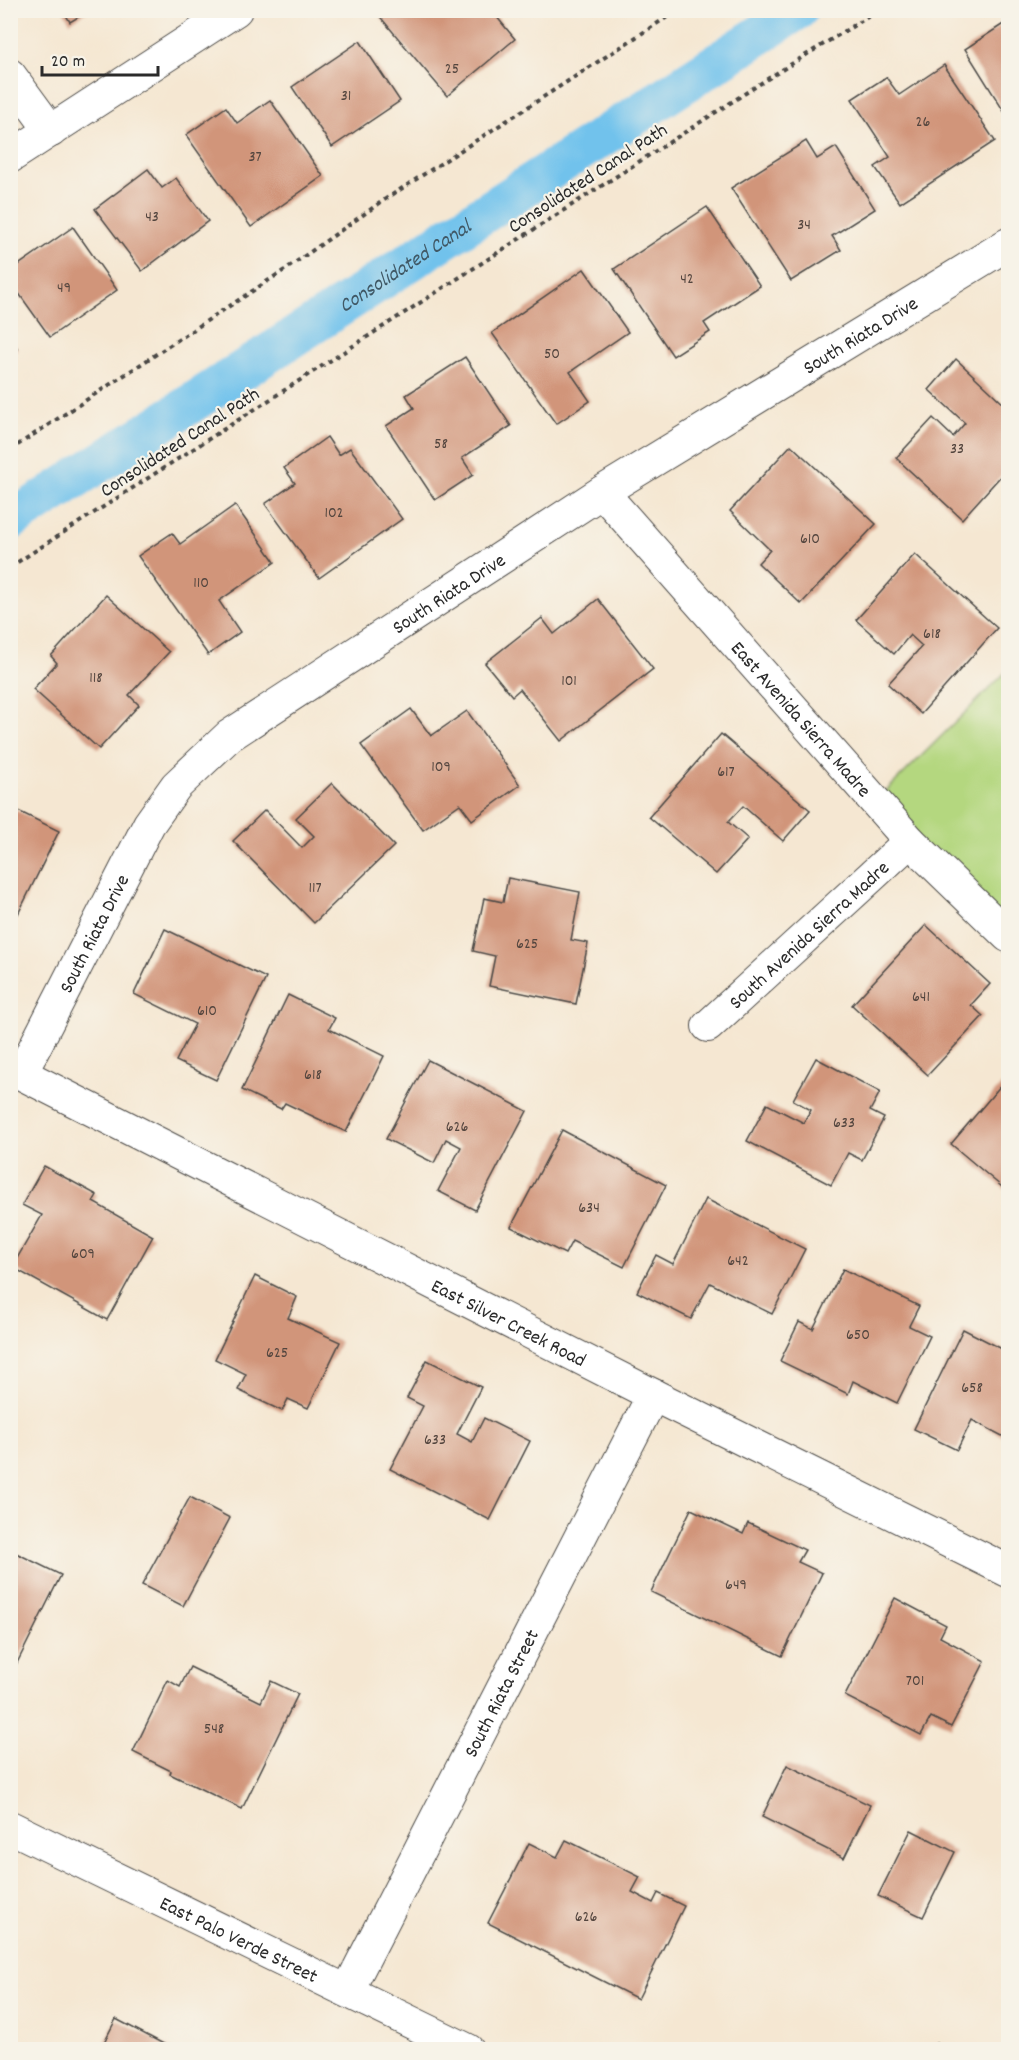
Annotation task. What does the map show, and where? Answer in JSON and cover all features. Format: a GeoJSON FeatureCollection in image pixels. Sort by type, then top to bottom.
{"type":"FeatureCollection","features":[{"type":"Feature","properties":{"kind":"street"},"geometry":{"type":"LineString","coordinates":[[10,157],[236,10]]}},
{"type":"Feature","properties":{"kind":"street"},"geometry":{"type":"LineString","coordinates":[[10,75],[51,131]]}},
{"type":"Feature","properties":{"kind":"street","name":"South Riata Drive"},"geometry":{"type":"LineString","coordinates":[[16,1070],[149,824],[176,786],[229,736],[602,492],[1008,244]]}},
{"type":"Feature","properties":{"kind":"street","name":"East Avenida Sierra Madre"},"geometry":{"type":"LineString","coordinates":[[602,492],[910,841],[1008,936]]}},
{"type":"Feature","properties":{"kind":"street","name":"South Avenida Sierra Madre"},"geometry":{"type":"LineString","coordinates":[[708,1026],[910,841]]}},
{"type":"Feature","properties":{"kind":"street","name":"East Silver Creek Road"},"geometry":{"type":"LineString","coordinates":[[16,1070],[653,1395],[1008,1571]]}},
{"type":"Feature","properties":{"kind":"street","name":"South Riata Street"},"geometry":{"type":"LineString","coordinates":[[348,1990],[653,1395]]}},
{"type":"Feature","properties":{"kind":"street","name":"East Palo Verde Street"},"geometry":{"type":"LineString","coordinates":[[10,1827],[468,2049]]}},
{"type":"Feature","properties":{"kind":"path"},"geometry":{"type":"LineString","coordinates":[[10,450],[288,267],[384,200],[678,10]]}},
{"type":"Feature","properties":{"kind":"path","name":"Consolidated Canal Path"},"geometry":{"type":"LineString","coordinates":[[10,567],[879,10]]}},
{"type":"Feature","properties":{"kind":"green space"},"geometry":{"type":"Polygon","coordinates":[[[1008,670],[1008,936],[875,802],[1008,670]]]}},
{"type":"Feature","properties":{"kind":"building"},"geometry":{"type":"Polygon","coordinates":[[[63,10],[90,10],[70,22],[63,10]]]}},
{"type":"Feature","properties":{"kind":"building"},"geometry":{"type":"Polygon","coordinates":[[[377,10],[491,10],[515,39],[447,96],[376,12],[377,10]]]}},
{"type":"Feature","properties":{"kind":"building"},"geometry":{"type":"Polygon","coordinates":[[[1008,21],[1008,118],[965,49],[1008,21]]]}},
{"type":"Feature","properties":{"kind":"building"},"geometry":{"type":"Polygon","coordinates":[[[360,41],[400,101],[332,147],[292,87],[360,41]]]}},
{"type":"Feature","properties":{"kind":"building"},"geometry":{"type":"Polygon","coordinates":[[[944,65],[995,141],[900,203],[875,167],[890,157],[852,99],[886,77],[899,95],[944,65]]]}},
{"type":"Feature","properties":{"kind":"building"},"geometry":{"type":"Polygon","coordinates":[[[270,100],[323,176],[251,227],[186,135],[226,107],[237,123],[270,100]]]}},
{"type":"Feature","properties":{"kind":"building"},"geometry":{"type":"Polygon","coordinates":[[[806,141],[817,159],[836,147],[875,209],[832,236],[841,250],[791,281],[731,188],[806,141]]]}},
{"type":"Feature","properties":{"kind":"building"},"geometry":{"type":"Polygon","coordinates":[[[148,169],[162,188],[176,178],[208,221],[142,271],[95,209],[148,169]]]}},
{"type":"Feature","properties":{"kind":"building"},"geometry":{"type":"Polygon","coordinates":[[[707,207],[760,286],[704,323],[710,332],[673,356],[614,269],[707,207]]]}},
{"type":"Feature","properties":{"kind":"building"},"geometry":{"type":"Polygon","coordinates":[[[73,227],[117,290],[50,337],[10,281],[10,271],[73,227]]]}},
{"type":"Feature","properties":{"kind":"building"},"geometry":{"type":"Polygon","coordinates":[[[584,269],[628,332],[570,372],[590,401],[556,424],[492,333],[584,269]]]}},
{"type":"Feature","properties":{"kind":"building"},"geometry":{"type":"Polygon","coordinates":[[[10,338],[18,349],[10,354],[10,338]]]}},
{"type":"Feature","properties":{"kind":"building"},"geometry":{"type":"Polygon","coordinates":[[[465,357],[511,426],[462,458],[473,475],[435,500],[386,426],[414,408],[406,395],[465,357]]]}},
{"type":"Feature","properties":{"kind":"building"},"geometry":{"type":"Polygon","coordinates":[[[956,359],[1008,408],[1008,468],[962,519],[896,458],[933,418],[953,437],[965,423],[929,390],[956,359]]]}},
{"type":"Feature","properties":{"kind":"building"},"geometry":{"type":"Polygon","coordinates":[[[327,437],[339,455],[350,448],[402,519],[319,578],[265,504],[295,483],[284,468],[327,437]]]}},
{"type":"Feature","properties":{"kind":"building"},"geometry":{"type":"Polygon","coordinates":[[[791,445],[876,524],[801,604],[758,563],[770,550],[730,511],[791,445]]]}},
{"type":"Feature","properties":{"kind":"building"},"geometry":{"type":"Polygon","coordinates":[[[235,505],[275,562],[219,601],[240,632],[208,655],[138,556],[172,533],[180,544],[235,505]]]}},
{"type":"Feature","properties":{"kind":"building"},"geometry":{"type":"Polygon","coordinates":[[[915,554],[997,628],[921,714],[888,684],[922,646],[910,635],[894,654],[856,620],[915,554]]]}},
{"type":"Feature","properties":{"kind":"building"},"geometry":{"type":"Polygon","coordinates":[[[106,595],[169,652],[129,695],[139,705],[99,749],[33,689],[57,663],[51,656],[106,595]]]}},
{"type":"Feature","properties":{"kind":"building"},"geometry":{"type":"Polygon","coordinates":[[[598,599],[653,669],[561,741],[520,689],[512,696],[485,663],[542,618],[554,634],[598,599]]]}},
{"type":"Feature","properties":{"kind":"building"},"geometry":{"type":"Polygon","coordinates":[[[411,709],[431,736],[467,711],[520,785],[472,820],[460,804],[423,830],[361,745],[411,709]]]}},
{"type":"Feature","properties":{"kind":"building"},"geometry":{"type":"Polygon","coordinates":[[[721,734],[810,810],[783,841],[743,806],[728,822],[748,839],[716,874],[649,817],[721,734]]]}},
{"type":"Feature","properties":{"kind":"building"},"geometry":{"type":"Polygon","coordinates":[[[332,783],[394,846],[314,923],[233,841],[265,810],[302,848],[314,836],[296,818],[332,783]]]}},
{"type":"Feature","properties":{"kind":"building"},"geometry":{"type":"Polygon","coordinates":[[[10,807],[59,831],[18,914],[10,911],[10,807]]]}},
{"type":"Feature","properties":{"kind":"building"},"geometry":{"type":"Polygon","coordinates":[[[508,878],[580,892],[571,940],[588,943],[576,1004],[489,986],[495,956],[473,951],[484,898],[503,902],[508,878]]]}},
{"type":"Feature","properties":{"kind":"building"},"geometry":{"type":"Polygon","coordinates":[[[926,925],[990,984],[971,1005],[983,1016],[928,1075],[852,1005],[926,925]]]}},
{"type":"Feature","properties":{"kind":"building"},"geometry":{"type":"Polygon","coordinates":[[[165,929],[266,978],[216,1080],[176,1061],[195,1024],[134,994],[165,929]]]}},
{"type":"Feature","properties":{"kind":"building"},"geometry":{"type":"Polygon","coordinates":[[[288,995],[335,1018],[329,1029],[384,1056],[346,1132],[285,1103],[281,1109],[242,1090],[288,995]]]}},
{"type":"Feature","properties":{"kind":"building"},"geometry":{"type":"Polygon","coordinates":[[[816,1058],[880,1092],[870,1111],[884,1118],[862,1160],[848,1153],[831,1185],[747,1141],[767,1104],[804,1123],[811,1110],[793,1100],[816,1058]]]}},
{"type":"Feature","properties":{"kind":"building"},"geometry":{"type":"Polygon","coordinates":[[[428,1060],[527,1111],[475,1210],[438,1191],[461,1147],[446,1139],[434,1163],[386,1139],[428,1060]]]}},
{"type":"Feature","properties":{"kind":"building"},"geometry":{"type":"Polygon","coordinates":[[[1008,1077],[1008,1192],[951,1144],[1008,1077]]]}},
{"type":"Feature","properties":{"kind":"building"},"geometry":{"type":"Polygon","coordinates":[[[562,1130],[666,1185],[624,1267],[572,1241],[565,1254],[511,1227],[562,1130]]]}},
{"type":"Feature","properties":{"kind":"building"},"geometry":{"type":"Polygon","coordinates":[[[44,1166],[97,1195],[93,1202],[153,1236],[107,1320],[12,1267],[42,1215],[22,1205],[44,1166]]]}},
{"type":"Feature","properties":{"kind":"building"},"geometry":{"type":"Polygon","coordinates":[[[706,1199],[805,1249],[772,1314],[710,1283],[691,1319],[637,1292],[656,1255],[673,1264],[706,1199]]]}},
{"type":"Feature","properties":{"kind":"building"},"geometry":{"type":"Polygon","coordinates":[[[843,1269],[919,1306],[909,1326],[930,1336],[897,1403],[853,1381],[848,1394],[780,1361],[799,1322],[813,1329],[843,1269]]]}},
{"type":"Feature","properties":{"kind":"building"},"geometry":{"type":"Polygon","coordinates":[[[255,1276],[297,1297],[288,1318],[340,1342],[308,1408],[288,1399],[282,1411],[238,1390],[246,1374],[215,1359],[255,1276]]]}},
{"type":"Feature","properties":{"kind":"building"},"geometry":{"type":"Polygon","coordinates":[[[963,1329],[1008,1352],[1008,1439],[972,1420],[957,1450],[914,1429],[963,1329]]]}},
{"type":"Feature","properties":{"kind":"building"},"geometry":{"type":"Polygon","coordinates":[[[427,1360],[481,1387],[457,1434],[472,1442],[484,1418],[530,1441],[490,1520],[390,1469],[423,1406],[407,1398],[427,1360]]]}},
{"type":"Feature","properties":{"kind":"building"},"geometry":{"type":"Polygon","coordinates":[[[190,1497],[230,1518],[183,1606],[142,1585],[190,1497]]]}},
{"type":"Feature","properties":{"kind":"building"},"geometry":{"type":"Polygon","coordinates":[[[691,1509],[743,1534],[748,1523],[805,1550],[798,1562],[822,1573],[782,1656],[651,1592],[691,1509]]]}},
{"type":"Feature","properties":{"kind":"building"},"geometry":{"type":"Polygon","coordinates":[[[10,1550],[61,1575],[10,1677],[10,1550]]]}},
{"type":"Feature","properties":{"kind":"building"},"geometry":{"type":"Polygon","coordinates":[[[895,1598],[946,1625],[940,1637],[985,1661],[951,1727],[931,1717],[921,1735],[845,1696],[895,1598]]]}},
{"type":"Feature","properties":{"kind":"building"},"geometry":{"type":"Polygon","coordinates":[[[190,1667],[261,1702],[271,1681],[298,1694],[242,1809],[170,1774],[171,1771],[133,1752],[168,1680],[180,1687],[190,1667]]]}},
{"type":"Feature","properties":{"kind":"building"},"geometry":{"type":"Polygon","coordinates":[[[787,1765],[870,1805],[844,1858],[762,1817],[787,1765]]]}},
{"type":"Feature","properties":{"kind":"building"},"geometry":{"type":"Polygon","coordinates":[[[911,1830],[955,1852],[923,1917],[878,1896],[911,1830]]]}},
{"type":"Feature","properties":{"kind":"building"},"geometry":{"type":"Polygon","coordinates":[[[566,1840],[640,1877],[632,1892],[653,1903],[658,1893],[684,1906],[638,1999],[488,1923],[529,1843],[557,1857],[566,1840]]]}},
{"type":"Feature","properties":{"kind":"building"},"geometry":{"type":"Polygon","coordinates":[[[116,2019],[175,2050],[100,2050],[116,2019]]]}},
{"type":"Feature","properties":{"kind":"building"},"geometry":{"type":"Polygon","coordinates":[[[937,2043],[948,2050],[934,2050],[937,2043]]]}},
{"type":"Feature","properties":{"kind":"waterway","name":"Consolidated Canal"},"geometry":{"type":"LineString","coordinates":[[10,521],[798,10]]}}]}
